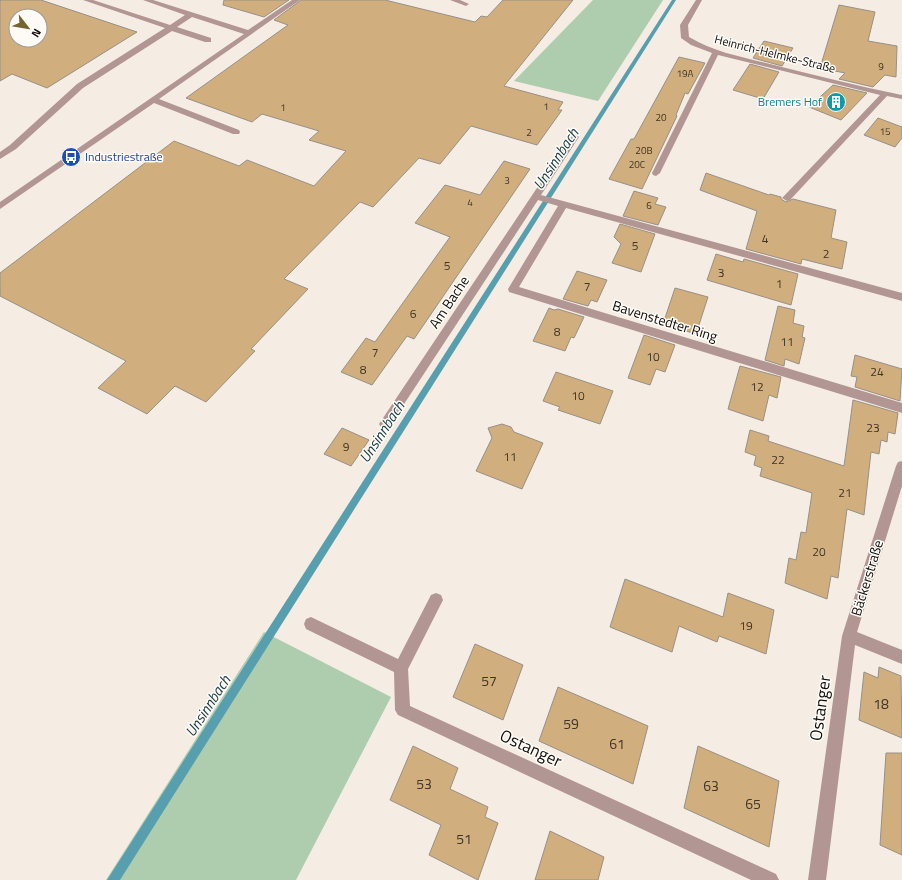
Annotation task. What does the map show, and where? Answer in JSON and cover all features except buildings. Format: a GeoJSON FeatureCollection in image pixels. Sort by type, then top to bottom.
{"type":"FeatureCollection","features":[{"type":"Feature","properties":{"kind":"street"},"geometry":{"type":"LineString","coordinates":[[86,0],[208,40]]}},
{"type":"Feature","properties":{"kind":"street"},"geometry":{"type":"LineString","coordinates":[[146,0],[249,33]]}},
{"type":"Feature","properties":{"kind":"street"},"geometry":{"type":"LineString","coordinates":[[0,206],[297,0]]}},
{"type":"Feature","properties":{"kind":"street"},"geometry":{"type":"LineString","coordinates":[[452,0],[466,4]]}},
{"type":"Feature","properties":{"kind":"street","name":"Heinrich-Helmke-Straße"},"geometry":{"type":"LineString","coordinates":[[699,0],[684,26],[685,38],[695,44],[716,52],[902,97]]}},
{"type":"Feature","properties":{"kind":"street"},"geometry":{"type":"LineString","coordinates":[[0,156],[13,147],[80,86],[191,14]]}},
{"type":"Feature","properties":{"kind":"street"},"geometry":{"type":"LineString","coordinates":[[656,173],[716,52]]}},
{"type":"Feature","properties":{"kind":"street"},"geometry":{"type":"LineString","coordinates":[[787,198],[885,94]]}},
{"type":"Feature","properties":{"kind":"street"},"geometry":{"type":"LineString","coordinates":[[153,100],[236,132]]}},
{"type":"Feature","properties":{"kind":"street","name":"Am Bache"},"geometry":{"type":"LineString","coordinates":[[385,424],[538,198],[575,137]]}},
{"type":"Feature","properties":{"kind":"street"},"geometry":{"type":"LineString","coordinates":[[0,142],[13,147]]}},
{"type":"Feature","properties":{"kind":"street"},"geometry":{"type":"LineString","coordinates":[[538,198],[902,297]]}},
{"type":"Feature","properties":{"kind":"street","name":"Bavenstedter Ring"},"geometry":{"type":"LineString","coordinates":[[558,203],[513,289],[902,408]]}},
{"type":"Feature","properties":{"kind":"street","name":"Bäckerstraße"},"geometry":{"type":"LineString","coordinates":[[849,636],[902,466]]}},
{"type":"Feature","properties":{"kind":"street"},"geometry":{"type":"LineString","coordinates":[[310,624],[401,668],[436,600]]}},
{"type":"Feature","properties":{"kind":"street"},"geometry":{"type":"LineString","coordinates":[[849,636],[902,657]]}},
{"type":"Feature","properties":{"kind":"street","name":"Ostanger"},"geometry":{"type":"LineString","coordinates":[[817,880],[849,636]]}},
{"type":"Feature","properties":{"kind":"street","name":"Ostanger"},"geometry":{"type":"LineString","coordinates":[[401,668],[403,710],[770,880]]}},
{"type":"Feature","properties":{"kind":"green space"},"geometry":{"type":"Polygon","coordinates":[[[593,0],[663,0],[598,101],[514,81],[593,0]]]}},
{"type":"Feature","properties":{"kind":"green space"},"geometry":{"type":"Polygon","coordinates":[[[264,632],[391,697],[296,880],[106,880],[264,632]]]}},
{"type":"Feature","properties":{"kind":"waterway","name":"Unsinnbach"},"geometry":{"type":"LineString","coordinates":[[113,880],[674,0]]}},
{"type":"Feature","properties":{"kind":"place","name":"Bremers Hof"},"geometry":{"type":"Point","coordinates":[836,102]}},
{"type":"Feature","properties":{"kind":"place","name":"Industriestraße"},"geometry":{"type":"Point","coordinates":[71,157]}}]}
